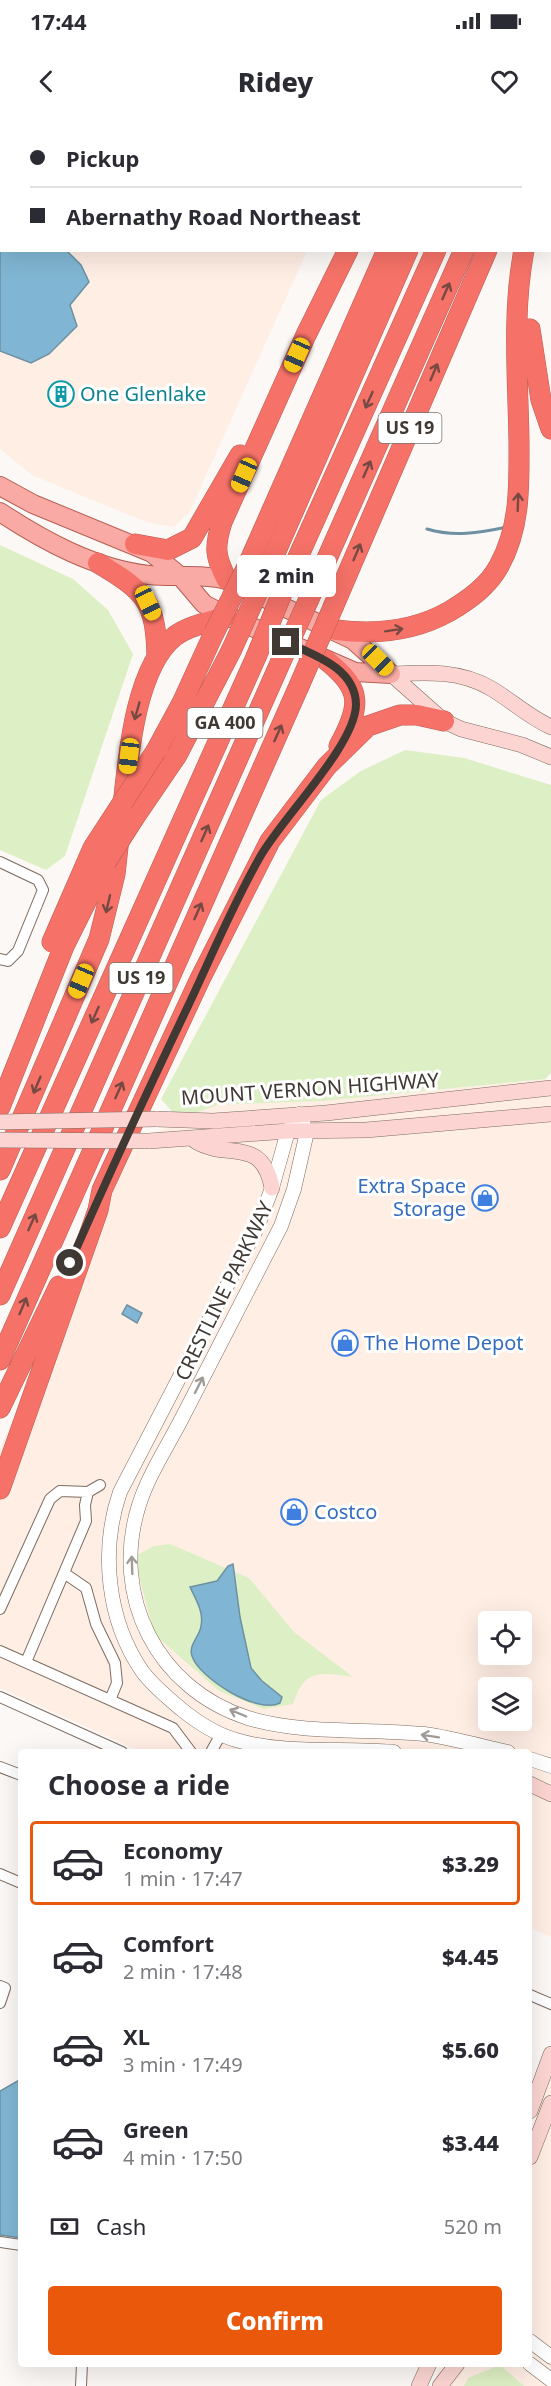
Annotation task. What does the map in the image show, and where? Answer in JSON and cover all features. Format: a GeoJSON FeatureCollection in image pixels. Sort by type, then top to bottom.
{"type":"FeatureCollection","features":[{"type":"Feature","properties":{"kind":"highway"},"geometry":{"type":"LineString","coordinates":[[135,544],[168,550],[184,544],[198,531],[306,335],[347,252]]}},
{"type":"Feature","properties":{"kind":"highway"},"geometry":{"type":"LineString","coordinates":[[0,1072],[49,948],[182,703],[213,633],[246,569],[386,252]]}},
{"type":"Feature","properties":{"kind":"highway"},"geometry":{"type":"LineString","coordinates":[[0,1107],[99,855],[134,818],[177,755],[231,651],[407,252]]}},
{"type":"Feature","properties":{"kind":"highway","name":"GA 400"},"geometry":{"type":"LineString","coordinates":[[0,1228],[435,252]]}},
{"type":"Feature","properties":{"kind":"highway","name":"US 19"},"geometry":{"type":"LineString","coordinates":[[0,1295],[463,252]]}},
{"type":"Feature","properties":{"kind":"highway","name":"US 19"},"geometry":{"type":"LineString","coordinates":[[0,1360],[299,686],[486,252]]}},
{"type":"Feature","properties":{"kind":"highway"},"geometry":{"type":"LineString","coordinates":[[336,630],[365,634],[428,624],[463,604],[486,586],[499,567],[509,546],[519,510],[518,312],[525,252]]}},
{"type":"Feature","properties":{"kind":"highway"},"geometry":{"type":"LineString","coordinates":[[536,252],[530,329],[541,400],[551,429]]}},
{"type":"Feature","properties":{"kind":"highway"},"geometry":{"type":"LineString","coordinates":[[227,580],[217,557],[215,542],[306,335]]}},
{"type":"Feature","properties":{"kind":"highway"},"geometry":{"type":"LineString","coordinates":[[0,1170],[99,939],[115,874],[131,733],[157,657],[157,628],[148,603],[123,578],[98,563]]}},
{"type":"Feature","properties":{"kind":"highway"},"geometry":{"type":"LineString","coordinates":[[157,657],[182,631],[227,616]]}},
{"type":"Feature","properties":{"kind":"highway"},"geometry":{"type":"LineString","coordinates":[[0,1408],[62,1282],[102,1190],[259,858],[327,766],[350,725],[356,707],[351,685],[343,674],[326,660]]}},
{"type":"Feature","properties":{"kind":"highway"},"geometry":{"type":"LineString","coordinates":[[327,766],[368,726],[388,717],[417,715],[444,721]]}},
{"type":"Feature","properties":{"kind":"highway"},"geometry":{"type":"LineString","coordinates":[[0,1489],[98,1210],[102,1190]]}},
{"type":"Feature","properties":{"kind":"main road"},"geometry":{"type":"LineString","coordinates":[[0,486],[33,504],[135,544],[152,553],[181,576],[204,604],[326,660],[355,672],[435,673],[466,677],[493,689],[551,727]]}},
{"type":"Feature","properties":{"kind":"main road"},"geometry":{"type":"LineString","coordinates":[[0,512],[31,532],[98,563],[132,573],[210,576],[227,580],[336,630],[366,649],[444,721],[461,729],[522,745],[551,757]]}},
{"type":"Feature","properties":{"kind":"main road","name":"MOUNT VERNON HIGHWAY"},"geometry":{"type":"LineString","coordinates":[[0,1122],[213,1120],[299,1114],[551,1088]]}},
{"type":"Feature","properties":{"kind":"main road","name":"MOUNT VERNON HIGHWAY"},"geometry":{"type":"LineString","coordinates":[[0,1140],[192,1140],[288,1131],[366,1130],[551,1114]]}},
{"type":"Feature","properties":{"kind":"main road"},"geometry":{"type":"LineString","coordinates":[[192,1140],[202,1145],[243,1150],[254,1155],[267,1169],[272,1188]]}},
{"type":"Feature","properties":{"kind":"main road"},"geometry":{"type":"LineString","coordinates":[[532,1784],[551,1794]]}},
{"type":"Feature","properties":{"kind":"main road"},"geometry":{"type":"LineString","coordinates":[[532,2106],[551,2054]]}},
{"type":"Feature","properties":{"kind":"main road"},"geometry":{"type":"LineString","coordinates":[[532,2152],[551,2103]]}},
{"type":"Feature","properties":{"kind":"main road"},"geometry":{"type":"LineString","coordinates":[[420,2386],[428,2367]]}},
{"type":"Feature","properties":{"kind":"main road"},"geometry":{"type":"LineString","coordinates":[[440,2386],[448,2367]]}},
{"type":"Feature","properties":{"kind":"main road"},"geometry":{"type":"LineString","coordinates":[[440,2386],[455,2367]]}},
{"type":"Feature","properties":{"kind":"street"},"geometry":{"type":"LineString","coordinates":[[0,862],[38,880],[43,890],[18,951],[8,961],[0,959]]}},
{"type":"Feature","properties":{"kind":"street"},"geometry":{"type":"LineString","coordinates":[[299,1114],[307,1132]]}},
{"type":"Feature","properties":{"kind":"street","name":"CRESTLINE PARKWAY"},"geometry":{"type":"LineString","coordinates":[[299,1114],[288,1131],[272,1188],[257,1228],[120,1492],[115,1507],[110,1544],[109,1579],[128,1646],[143,1672],[164,1695],[197,1722],[221,1734],[252,1743],[335,1749]]}},
{"type":"Feature","properties":{"kind":"street","name":"CRESTLINE PARKWAY"},"geometry":{"type":"LineString","coordinates":[[307,1132],[294,1188],[280,1226],[138,1505],[130,1566],[143,1627],[155,1649],[172,1671],[204,1698],[245,1717],[298,1727],[425,1735],[473,1748]]}},
{"type":"Feature","properties":{"kind":"street"},"geometry":{"type":"LineString","coordinates":[[190,1356],[211,1362]]}},
{"type":"Feature","properties":{"kind":"street"},"geometry":{"type":"LineString","coordinates":[[0,1609],[50,1499],[60,1491],[88,1492],[99,1485]]}},
{"type":"Feature","properties":{"kind":"street"},"geometry":{"type":"LineString","coordinates":[[26,1662],[86,1521],[85,1505],[88,1492]]}},
{"type":"Feature","properties":{"kind":"street"},"geometry":{"type":"LineString","coordinates":[[64,1573],[86,1588],[96,1624],[115,1663],[117,1683],[110,1700]]}},
{"type":"Feature","properties":{"kind":"street"},"geometry":{"type":"LineString","coordinates":[[0,1651],[173,1728],[186,1749]]}},
{"type":"Feature","properties":{"kind":"street"},"geometry":{"type":"LineString","coordinates":[[0,1697],[115,1749]]}},
{"type":"Feature","properties":{"kind":"street"},"geometry":{"type":"LineString","coordinates":[[296,1747],[298,1727]]}},
{"type":"Feature","properties":{"kind":"street"},"geometry":{"type":"LineString","coordinates":[[213,1749],[221,1734]]}},
{"type":"Feature","properties":{"kind":"street"},"geometry":{"type":"LineString","coordinates":[[532,1760],[551,1766]]}},
{"type":"Feature","properties":{"kind":"street"},"geometry":{"type":"LineString","coordinates":[[0,1767],[18,1774]]}},
{"type":"Feature","properties":{"kind":"street"},"geometry":{"type":"LineString","coordinates":[[532,1783],[551,1788]]}},
{"type":"Feature","properties":{"kind":"street"},"geometry":{"type":"LineString","coordinates":[[0,1874],[18,1882]]}},
{"type":"Feature","properties":{"kind":"street"},"geometry":{"type":"LineString","coordinates":[[0,1986],[5,1988],[0,2003]]}},
{"type":"Feature","properties":{"kind":"street"},"geometry":{"type":"LineString","coordinates":[[532,1996],[551,2004]]}},
{"type":"Feature","properties":{"kind":"street"},"geometry":{"type":"LineString","coordinates":[[0,2242],[18,2245]]}},
{"type":"Feature","properties":{"kind":"street"},"geometry":{"type":"LineString","coordinates":[[532,2342],[551,2357]]}},
{"type":"Feature","properties":{"kind":"street"},"geometry":{"type":"LineString","coordinates":[[532,2366],[551,2380]]}},
{"type":"Feature","properties":{"kind":"street"},"geometry":{"type":"LineString","coordinates":[[81,2386],[82,2367]]}},
{"type":"Feature","properties":{"kind":"shaded area"},"geometry":{"type":"Polygon","coordinates":[[[0,252],[307,252],[190,511],[174,527],[146,522],[32,475],[0,449],[0,252]]]}},
{"type":"Feature","properties":{"kind":"shaded area"},"geometry":{"type":"Polygon","coordinates":[[[545,1079],[551,1083],[551,1937],[532,1929],[532,1749],[135,1749],[0,1688],[0,1449],[133,1147],[179,1119],[217,1105],[322,1101],[545,1079]]]}},
{"type":"Feature","properties":{"kind":"shaded area"},"geometry":{"type":"Polygon","coordinates":[[[551,2078],[551,2386],[433,2386],[440,2367],[532,2367],[532,2129],[551,2078]]]}},
{"type":"Feature","properties":{"kind":"green space"},"geometry":{"type":"Polygon","coordinates":[[[0,545],[73,579],[108,610],[133,654],[65,856],[46,870],[0,850],[0,545]]]}},
{"type":"Feature","properties":{"kind":"green space"},"geometry":{"type":"Polygon","coordinates":[[[405,750],[464,758],[551,785],[551,1073],[545,1079],[322,1101],[217,1105],[179,1119],[161,1099],[321,800],[361,771],[405,750]]]}},
{"type":"Feature","properties":{"kind":"green space"},"geometry":{"type":"Polygon","coordinates":[[[170,1544],[249,1578],[294,1632],[353,1677],[331,1674],[315,1676],[302,1684],[293,1704],[264,1709],[219,1691],[154,1634],[138,1571],[137,1555],[154,1546],[170,1544]]]}},
{"type":"Feature","properties":{"kind":"green space"},"geometry":{"type":"Polygon","coordinates":[[[495,2367],[502,2367],[524,2386],[464,2386],[468,2378],[495,2367]]]}},
{"type":"Feature","properties":{"kind":"water"},"geometry":{"type":"Polygon","coordinates":[[[0,252],[68,252],[81,265],[89,282],[70,305],[77,326],[49,354],[31,363],[0,351],[0,252]]]}},
{"type":"Feature","properties":{"kind":"water"},"geometry":{"type":"Polygon","coordinates":[[[127,1305],[142,1313],[137,1323],[122,1314],[127,1305]]]}},
{"type":"Feature","properties":{"kind":"water"},"geometry":{"type":"Polygon","coordinates":[[[233,1564],[240,1617],[251,1668],[262,1681],[282,1697],[280,1703],[258,1704],[230,1692],[206,1674],[192,1656],[193,1644],[202,1621],[199,1606],[190,1587],[217,1581],[228,1566],[233,1564]]]}},
{"type":"Feature","properties":{"kind":"water"},"geometry":{"type":"Polygon","coordinates":[[[18,2081],[18,2238],[0,2235],[0,2091],[18,2081]]]}},
{"type":"Feature","properties":{"kind":"waterway"},"geometry":{"type":"LineString","coordinates":[[427,529],[447,533],[467,533],[507,527]]}},
{"type":"Feature","properties":{"kind":"place","name":"One Glenlake"},"geometry":{"type":"Point","coordinates":[61,394]}},
{"type":"Feature","properties":{"kind":"place","name":"Extra Space Storage"},"geometry":{"type":"Point","coordinates":[485,1198]}},
{"type":"Feature","properties":{"kind":"place","name":"The Home Depot"},"geometry":{"type":"Point","coordinates":[345,1343]}},
{"type":"Feature","properties":{"kind":"place","name":"Costco"},"geometry":{"type":"Point","coordinates":[294,1512]}},
{"type":"Feature","properties":{"kind":"route"},"geometry":{"type":"LineString","coordinates":[[70,1263],[102,1190],[259,858],[270,840],[327,766],[354,716],[355,697],[351,685],[343,674],[326,660],[286,642]]}}]}
